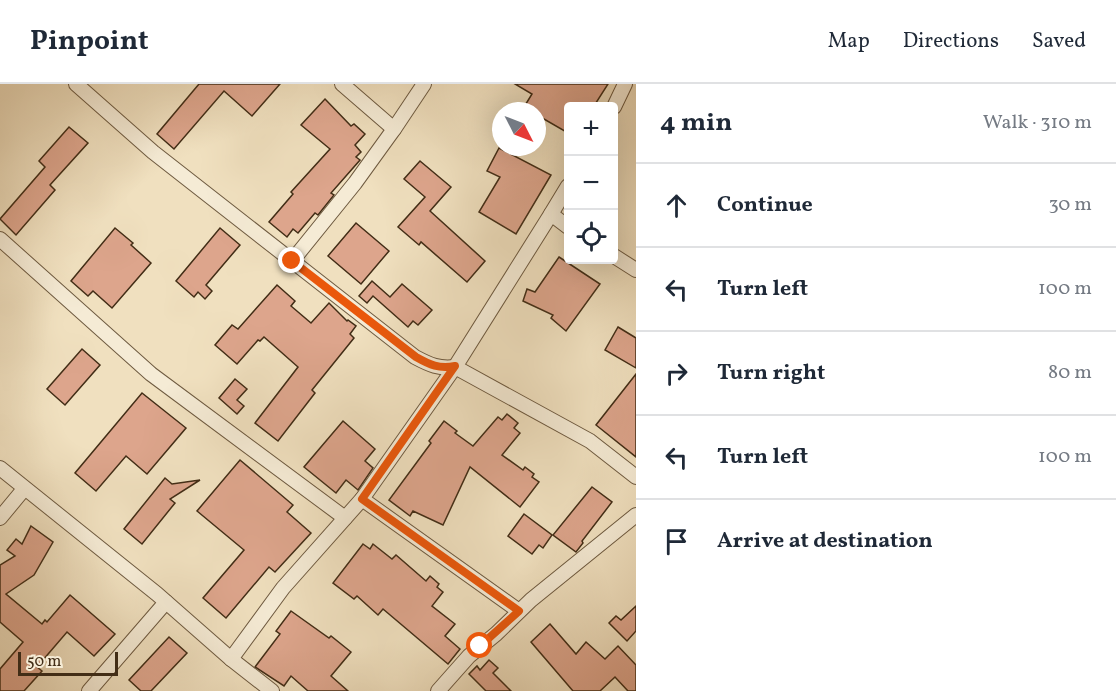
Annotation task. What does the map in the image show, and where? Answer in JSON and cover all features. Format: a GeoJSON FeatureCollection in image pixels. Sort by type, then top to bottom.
{"type":"FeatureCollection","features":[{"type":"Feature","properties":{"kind":"street"},"geometry":{"type":"LineString","coordinates":[[76,84],[153,152],[416,357],[431,366],[442,369],[455,366],[590,441],[636,477]]}},
{"type":"Feature","properties":{"kind":"street"},"geometry":{"type":"LineString","coordinates":[[342,84],[394,129]]}},
{"type":"Feature","properties":{"kind":"street"},"geometry":{"type":"LineString","coordinates":[[292,261],[355,183],[424,84]]}},
{"type":"Feature","properties":{"kind":"street"},"geometry":{"type":"LineString","coordinates":[[616,102],[625,84]]}},
{"type":"Feature","properties":{"kind":"street"},"geometry":{"type":"LineString","coordinates":[[231,659],[283,588],[362,499],[455,366],[564,193]]}},
{"type":"Feature","properties":{"kind":"street"},"geometry":{"type":"LineString","coordinates":[[551,214],[564,223]]}},
{"type":"Feature","properties":{"kind":"street"},"geometry":{"type":"LineString","coordinates":[[0,239],[151,374],[345,519]]}},
{"type":"Feature","properties":{"kind":"street"},"geometry":{"type":"LineString","coordinates":[[618,259],[636,270]]}},
{"type":"Feature","properties":{"kind":"street"},"geometry":{"type":"LineString","coordinates":[[0,468],[272,691]]}},
{"type":"Feature","properties":{"kind":"street"},"geometry":{"type":"LineString","coordinates":[[0,518],[24,489]]}},
{"type":"Feature","properties":{"kind":"street"},"geometry":{"type":"LineString","coordinates":[[362,499],[519,611]]}},
{"type":"Feature","properties":{"kind":"street"},"geometry":{"type":"LineString","coordinates":[[438,691],[469,656],[519,611],[636,515]]}},
{"type":"Feature","properties":{"kind":"street"},"geometry":{"type":"LineString","coordinates":[[89,691],[166,602]]}},
{"type":"Feature","properties":{"kind":"building"},"geometry":{"type":"Polygon","coordinates":[[[199,84],[280,84],[252,116],[224,91],[174,149],[157,134],[199,84]]]}},
{"type":"Feature","properties":{"kind":"building"},"geometry":{"type":"Polygon","coordinates":[[[515,84],[608,84],[597,102],[564,102],[564,131],[546,120],[546,102],[527,102],[532,94],[515,84]]]}},
{"type":"Feature","properties":{"kind":"building"},"geometry":{"type":"Polygon","coordinates":[[[325,99],[351,126],[354,124],[365,134],[355,145],[361,152],[356,157],[360,160],[331,193],[334,195],[318,215],[315,213],[298,233],[293,229],[287,237],[269,222],[293,194],[291,192],[330,149],[301,125],[325,99]]]}},
{"type":"Feature","properties":{"kind":"building"},"geometry":{"type":"Polygon","coordinates":[[[69,127],[88,143],[50,185],[55,190],[16,235],[0,219],[45,167],[39,161],[69,127]]]}},
{"type":"Feature","properties":{"kind":"building"},"geometry":{"type":"Polygon","coordinates":[[[495,156],[514,156],[551,175],[516,234],[479,212],[500,177],[487,171],[495,156]]]}},
{"type":"Feature","properties":{"kind":"building"},"geometry":{"type":"Polygon","coordinates":[[[420,161],[451,187],[430,211],[485,261],[467,282],[421,242],[419,245],[398,227],[425,197],[404,179],[420,161]]]}},
{"type":"Feature","properties":{"kind":"building"},"geometry":{"type":"Polygon","coordinates":[[[356,223],[389,251],[361,284],[328,256],[356,223]]]}},
{"type":"Feature","properties":{"kind":"building"},"geometry":{"type":"Polygon","coordinates":[[[115,228],[151,263],[112,308],[93,291],[88,296],[71,281],[115,228]]]}},
{"type":"Feature","properties":{"kind":"building"},"geometry":{"type":"Polygon","coordinates":[[[220,228],[240,245],[206,285],[212,291],[205,299],[198,292],[194,297],[176,281],[220,228]]]}},
{"type":"Feature","properties":{"kind":"building"},"geometry":{"type":"Polygon","coordinates":[[[559,257],[564,260],[564,264],[570,264],[600,284],[566,331],[551,318],[553,315],[523,301],[527,289],[535,292],[559,257]]]}},
{"type":"Feature","properties":{"kind":"building"},"geometry":{"type":"Polygon","coordinates":[[[372,281],[390,297],[402,284],[432,310],[418,325],[413,321],[408,327],[373,296],[367,303],[359,296],[372,281]]]}},
{"type":"Feature","properties":{"kind":"building"},"geometry":{"type":"Polygon","coordinates":[[[277,285],[295,301],[291,306],[311,323],[329,303],[347,321],[356,326],[350,334],[354,338],[312,390],[315,393],[278,441],[255,423],[298,367],[264,337],[258,340],[237,364],[215,345],[232,325],[238,329],[277,285]]]}},
{"type":"Feature","properties":{"kind":"building"},"geometry":{"type":"Polygon","coordinates":[[[618,327],[636,338],[636,368],[605,350],[618,327]]]}},
{"type":"Feature","properties":{"kind":"building"},"geometry":{"type":"Polygon","coordinates":[[[82,349],[100,365],[65,405],[47,389],[82,349]]]}},
{"type":"Feature","properties":{"kind":"building"},"geometry":{"type":"Polygon","coordinates":[[[636,374],[636,457],[596,425],[636,374]]]}},
{"type":"Feature","properties":{"kind":"building"},"geometry":{"type":"Polygon","coordinates":[[[235,379],[247,389],[237,400],[244,406],[237,414],[219,398],[235,379]]]}},
{"type":"Feature","properties":{"kind":"building"},"geometry":{"type":"Polygon","coordinates":[[[142,393],[186,428],[147,474],[126,456],[96,491],[75,473],[142,393]]]}},
{"type":"Feature","properties":{"kind":"building"},"geometry":{"type":"Polygon","coordinates":[[[507,414],[518,423],[514,428],[520,433],[502,455],[523,470],[525,467],[534,474],[532,477],[539,482],[520,507],[470,467],[443,525],[413,511],[410,516],[389,500],[431,443],[429,441],[444,421],[457,431],[455,433],[473,446],[498,417],[502,420],[507,414]]]}},
{"type":"Feature","properties":{"kind":"building"},"geometry":{"type":"Polygon","coordinates":[[[343,421],[375,449],[365,461],[373,468],[358,490],[346,480],[336,493],[304,467],[343,421]]]}},
{"type":"Feature","properties":{"kind":"building"},"geometry":{"type":"Polygon","coordinates":[[[240,460],[293,505],[287,512],[311,533],[275,572],[269,567],[226,618],[203,598],[244,550],[197,511],[240,460]]]}},
{"type":"Feature","properties":{"kind":"building"},"geometry":{"type":"Polygon","coordinates":[[[165,478],[172,484],[200,480],[170,499],[175,503],[142,544],[124,529],[165,478]]]}},
{"type":"Feature","properties":{"kind":"building"},"geometry":{"type":"Polygon","coordinates":[[[592,487],[612,502],[576,552],[553,535],[592,487]]]}},
{"type":"Feature","properties":{"kind":"building"},"geometry":{"type":"Polygon","coordinates":[[[524,514],[552,535],[543,548],[539,545],[532,554],[508,536],[524,514]]]}},
{"type":"Feature","properties":{"kind":"building"},"geometry":{"type":"Polygon","coordinates":[[[31,526],[53,542],[34,575],[6,594],[42,624],[45,620],[47,622],[70,595],[115,634],[94,656],[67,632],[37,667],[42,671],[24,691],[0,691],[0,669],[23,642],[0,622],[0,565],[15,556],[7,550],[16,539],[22,544],[31,526]]]}},
{"type":"Feature","properties":{"kind":"building"},"geometry":{"type":"Polygon","coordinates":[[[363,544],[370,549],[373,544],[392,559],[396,555],[426,581],[430,576],[439,584],[437,587],[443,592],[432,606],[455,624],[445,636],[460,649],[448,664],[383,609],[378,615],[357,596],[354,599],[333,583],[363,544]]]}},
{"type":"Feature","properties":{"kind":"building"},"geometry":{"type":"Polygon","coordinates":[[[636,606],[636,631],[627,641],[609,623],[616,616],[621,620],[636,606]]]}},
{"type":"Feature","properties":{"kind":"building"},"geometry":{"type":"Polygon","coordinates":[[[291,611],[329,638],[331,636],[351,652],[331,676],[348,691],[308,691],[291,676],[284,686],[255,667],[280,634],[276,631],[291,611]]]}},
{"type":"Feature","properties":{"kind":"building"},"geometry":{"type":"Polygon","coordinates":[[[550,624],[576,654],[586,642],[605,659],[618,646],[636,665],[636,691],[628,691],[615,677],[600,691],[573,691],[531,642],[550,624]]]}},
{"type":"Feature","properties":{"kind":"building"},"geometry":{"type":"Polygon","coordinates":[[[169,637],[187,653],[151,691],[141,691],[129,680],[169,637]]]}},
{"type":"Feature","properties":{"kind":"building"},"geometry":{"type":"Polygon","coordinates":[[[489,660],[498,668],[493,673],[511,691],[486,691],[469,674],[477,666],[480,670],[489,660]]]}},
{"type":"Feature","properties":{"kind":"route"},"geometry":{"type":"LineString","coordinates":[[292,261],[416,357],[431,366],[442,369],[455,366],[362,499],[519,611],[480,646]]}}]}
